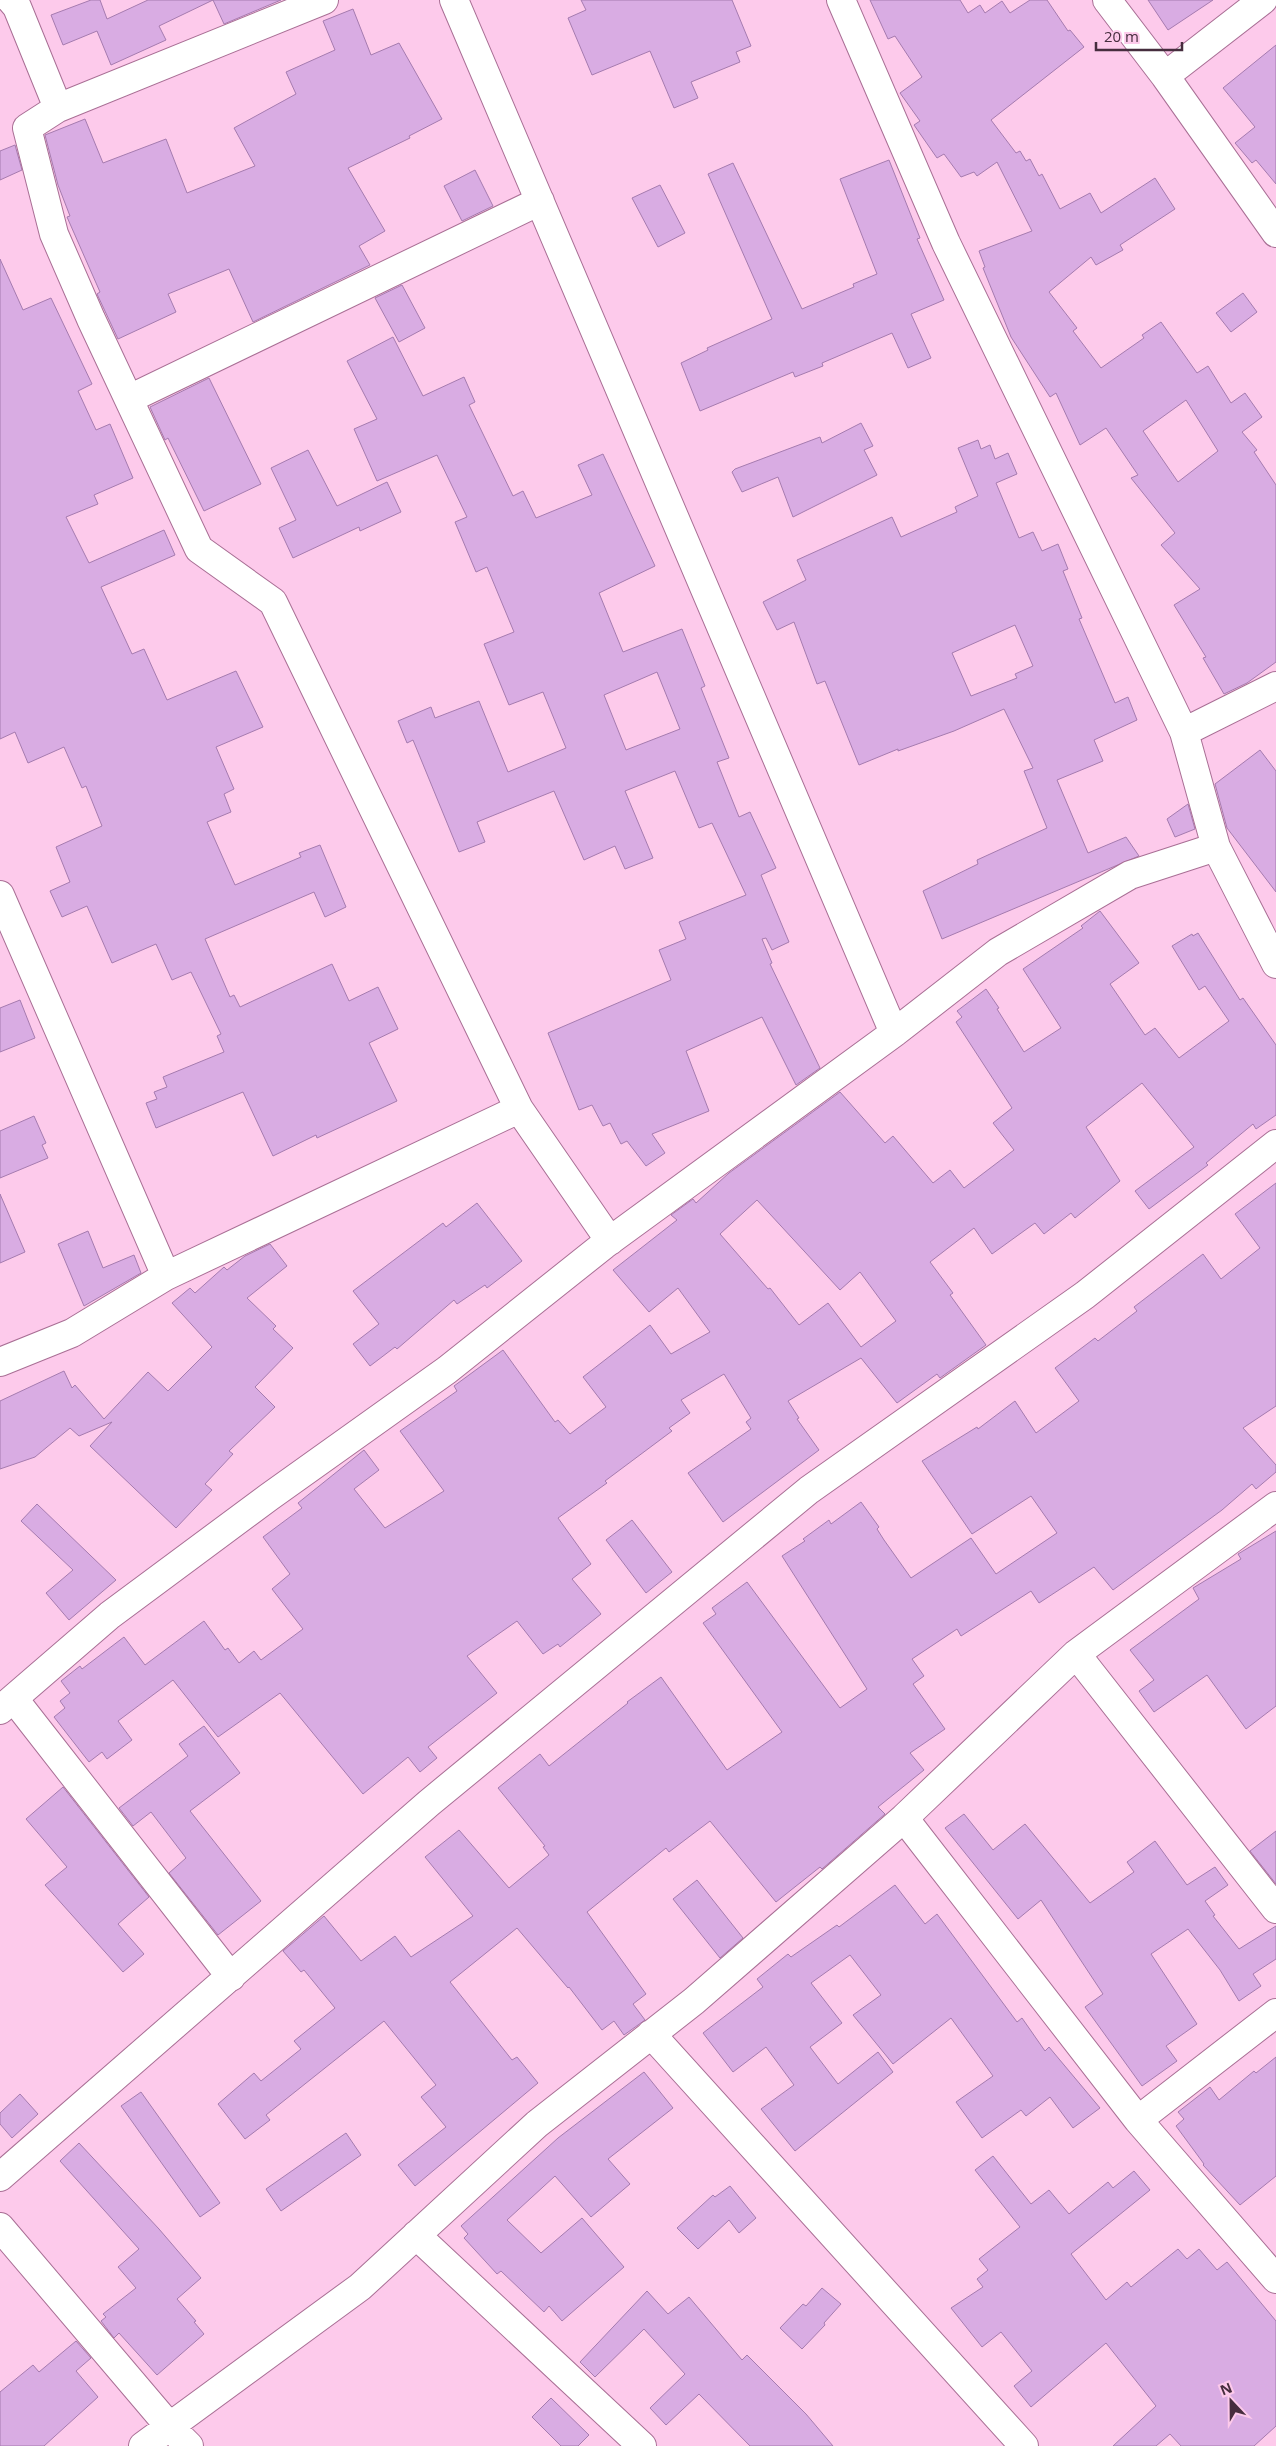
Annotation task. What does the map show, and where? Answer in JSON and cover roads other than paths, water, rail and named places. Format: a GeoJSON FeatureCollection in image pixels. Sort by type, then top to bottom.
{"type":"FeatureCollection","features":[{"type":"Feature","properties":{"kind":"street"},"geometry":{"type":"LineString","coordinates":[[11,0],[17,7],[58,108]]}},
{"type":"Feature","properties":{"kind":"street"},"geometry":{"type":"LineString","coordinates":[[324,0],[58,108],[26,128],[54,234],[128,399],[199,549],[273,602],[518,1109],[610,1241]]}},
{"type":"Feature","properties":{"kind":"street"},"geometry":{"type":"LineString","coordinates":[[454,0],[894,1033]]}},
{"type":"Feature","properties":{"kind":"street"},"geometry":{"type":"LineString","coordinates":[[841,0],[946,244],[1184,732],[1216,847],[1276,964]]}},
{"type":"Feature","properties":{"kind":"street"},"geometry":{"type":"LineString","coordinates":[[1107,0],[1165,76],[1276,233]]}},
{"type":"Feature","properties":{"kind":"street"},"geometry":{"type":"LineString","coordinates":[[1165,76],[1263,0]]}},
{"type":"Feature","properties":{"kind":"street"},"geometry":{"type":"LineString","coordinates":[[128,399],[540,201]]}},
{"type":"Feature","properties":{"kind":"street"},"geometry":{"type":"LineString","coordinates":[[1184,732],[1276,686]]}},
{"type":"Feature","properties":{"kind":"street"},"geometry":{"type":"LineString","coordinates":[[231,1977],[7,1704],[110,1615],[268,1497],[446,1370],[610,1241],[894,1033],[998,952],[1130,875],[1216,847]]}},
{"type":"Feature","properties":{"kind":"street"},"geometry":{"type":"LineString","coordinates":[[0,895],[166,1276]]}},
{"type":"Feature","properties":{"kind":"street"},"geometry":{"type":"LineString","coordinates":[[0,1362],[72,1333],[166,1276],[518,1109]]}},
{"type":"Feature","properties":{"kind":"street"},"geometry":{"type":"LineString","coordinates":[[0,2177],[429,1803],[809,1490],[1085,1295],[1276,1144]]}},
{"type":"Feature","properties":{"kind":"street"},"geometry":{"type":"LineString","coordinates":[[143,2446],[360,2287],[537,2124],[694,2001],[904,1818],[1076,1654],[1276,1506]]}},
{"type":"Feature","properties":{"kind":"street"},"geometry":{"type":"LineString","coordinates":[[1076,1654],[1276,1909]]}},
{"type":"Feature","properties":{"kind":"street"},"geometry":{"type":"LineString","coordinates":[[904,1818],[1138,2120],[1276,2279]]}},
{"type":"Feature","properties":{"kind":"street"},"geometry":{"type":"LineString","coordinates":[[1138,2120],[1276,2013]]}},
{"type":"Feature","properties":{"kind":"street"},"geometry":{"type":"LineString","coordinates":[[651,2034],[1024,2446]]}},
{"type":"Feature","properties":{"kind":"street"},"geometry":{"type":"LineString","coordinates":[[0,2227],[169,2426],[190,2446]]}},
{"type":"Feature","properties":{"kind":"street"},"geometry":{"type":"LineString","coordinates":[[416,2235],[642,2446]]}}]}
